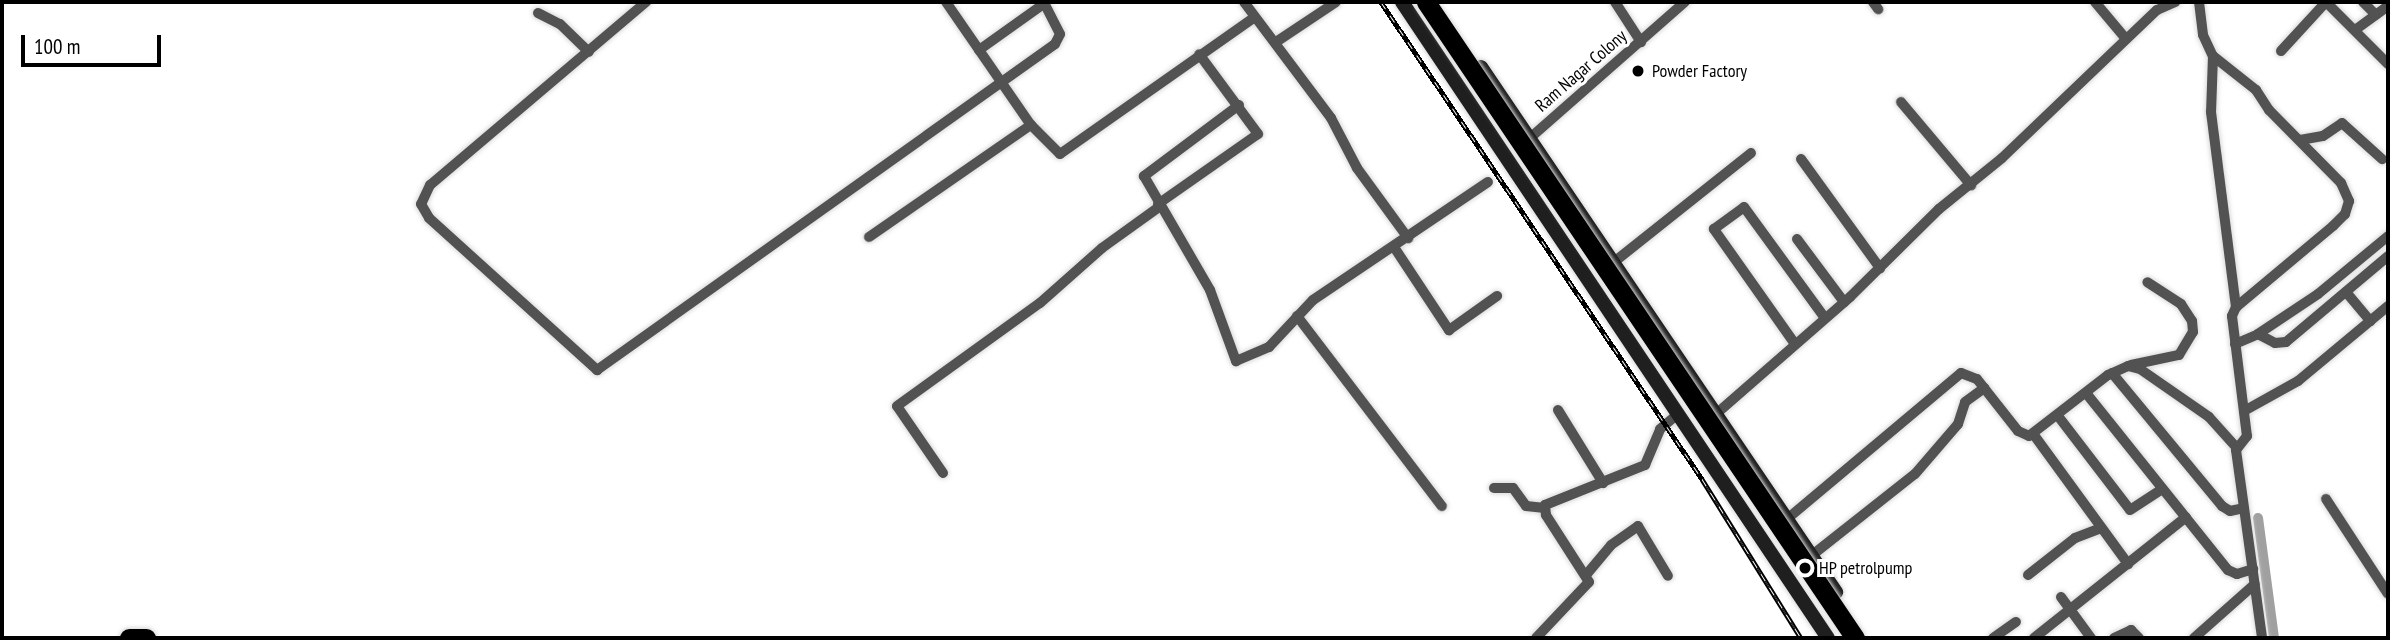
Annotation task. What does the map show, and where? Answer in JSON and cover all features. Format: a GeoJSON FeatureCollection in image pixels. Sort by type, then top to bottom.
{"type":"FeatureCollection","features":[{"type":"Feature","properties":{"kind":"highway"},"geometry":{"type":"LineString","coordinates":[[1412,2],[1839,638]]}},
{"type":"Feature","properties":{"kind":"highway"},"geometry":{"type":"LineString","coordinates":[[1426,2],[1855,638]]}},
{"type":"Feature","properties":{"kind":"highway"},"geometry":{"type":"LineString","coordinates":[[129,638],[146,638]]}},
{"type":"Feature","properties":{"kind":"street"},"geometry":{"type":"LineString","coordinates":[[646,2],[430,185],[421,204],[429,218],[597,370],[1058,40],[1060,34],[1045,3],[979,50]]}},
{"type":"Feature","properties":{"kind":"street"},"geometry":{"type":"LineString","coordinates":[[946,2],[1031,125],[1053,151],[1068,152],[1199,54],[1255,16]]}},
{"type":"Feature","properties":{"kind":"street"},"geometry":{"type":"LineString","coordinates":[[1244,2],[1276,42],[1408,238]]}},
{"type":"Feature","properties":{"kind":"street"},"geometry":{"type":"LineString","coordinates":[[1276,42],[1336,2]]}},
{"type":"Feature","properties":{"kind":"street"},"geometry":{"type":"LineString","coordinates":[[1402,2],[1828,638]]}},
{"type":"Feature","properties":{"kind":"street"},"geometry":{"type":"LineString","coordinates":[[1437,2],[1866,638]]}},
{"type":"Feature","properties":{"kind":"street"},"geometry":{"type":"LineString","coordinates":[[1615,2],[1641,42]]}},
{"type":"Feature","properties":{"kind":"street","name":"Ram Nagar Colony"},"geometry":{"type":"LineString","coordinates":[[1530,138],[1685,2]]}},
{"type":"Feature","properties":{"kind":"street"},"geometry":{"type":"LineString","coordinates":[[2095,2],[2126,39]]}},
{"type":"Feature","properties":{"kind":"street"},"geometry":{"type":"LineString","coordinates":[[2199,2],[2203,35],[2213,56],[2256,90],[2341,183],[2348,195],[2347,209],[2236,307],[2232,316],[2244,411],[2240,444],[2244,508],[2262,638]]}},
{"type":"Feature","properties":{"kind":"street"},"geometry":{"type":"LineString","coordinates":[[2280,51],[2326,2],[2388,64]]}},
{"type":"Feature","properties":{"kind":"street"},"geometry":{"type":"LineString","coordinates":[[2364,2],[2376,15]]}},
{"type":"Feature","properties":{"kind":"street"},"geometry":{"type":"LineString","coordinates":[[1716,414],[1844,302],[2168,3]]}},
{"type":"Feature","properties":{"kind":"street"},"geometry":{"type":"LineString","coordinates":[[2355,30],[2388,6]]}},
{"type":"Feature","properties":{"kind":"street"},"geometry":{"type":"LineString","coordinates":[[538,13],[561,24],[589,52]]}},
{"type":"Feature","properties":{"kind":"street"},"geometry":{"type":"LineString","coordinates":[[943,473],[897,411],[898,404],[1047,298],[1102,248],[1257,135],[1258,130],[1199,54]]}},
{"type":"Feature","properties":{"kind":"street"},"geometry":{"type":"LineString","coordinates":[[2213,56],[2211,112],[2236,307]]}},
{"type":"Feature","properties":{"kind":"street"},"geometry":{"type":"LineString","coordinates":[[1901,102],[1971,185]]}},
{"type":"Feature","properties":{"kind":"street"},"geometry":{"type":"LineString","coordinates":[[1239,105],[1145,172],[1158,206],[1210,290],[1234,360],[1258,355],[1329,288],[1408,238],[1488,182]]}},
{"type":"Feature","properties":{"kind":"street"},"geometry":{"type":"LineString","coordinates":[[2300,140],[2323,136],[2346,124],[2382,159]]}},
{"type":"Feature","properties":{"kind":"street"},"geometry":{"type":"LineString","coordinates":[[869,237],[1031,125]]}},
{"type":"Feature","properties":{"kind":"street"},"geometry":{"type":"LineString","coordinates":[[1614,262],[1751,153]]}},
{"type":"Feature","properties":{"kind":"street"},"geometry":{"type":"LineString","coordinates":[[1801,159],[1880,268]]}},
{"type":"Feature","properties":{"kind":"street"},"geometry":{"type":"LineString","coordinates":[[1533,200],[1561,184]]}},
{"type":"Feature","properties":{"kind":"street"},"geometry":{"type":"LineString","coordinates":[[1795,344],[1714,229],[1744,207],[1825,318]]}},
{"type":"Feature","properties":{"kind":"street"},"geometry":{"type":"LineString","coordinates":[[2235,344],[2258,334],[2318,294],[2388,236]]}},
{"type":"Feature","properties":{"kind":"street"},"geometry":{"type":"LineString","coordinates":[[1797,239],[1844,302]]}},
{"type":"Feature","properties":{"kind":"street"},"geometry":{"type":"LineString","coordinates":[[1394,247],[1449,330],[1497,296]]}},
{"type":"Feature","properties":{"kind":"street"},"geometry":{"type":"LineString","coordinates":[[2258,334],[2275,343],[2286,342],[2388,256]]}},
{"type":"Feature","properties":{"kind":"street"},"geometry":{"type":"LineString","coordinates":[[2034,435],[2112,373],[2128,366],[2179,355],[2193,332],[2192,321],[2181,304],[2147,282]]}},
{"type":"Feature","properties":{"kind":"street"},"geometry":{"type":"LineString","coordinates":[[2346,292],[2370,321]]}},
{"type":"Feature","properties":{"kind":"street"},"geometry":{"type":"LineString","coordinates":[[2244,411],[2298,381],[2388,306]]}},
{"type":"Feature","properties":{"kind":"street"},"geometry":{"type":"LineString","coordinates":[[1297,316],[1443,506]]}},
{"type":"Feature","properties":{"kind":"street"},"geometry":{"type":"LineString","coordinates":[[2128,366],[2155,377],[2203,412],[2240,444]]}},
{"type":"Feature","properties":{"kind":"street"},"geometry":{"type":"LineString","coordinates":[[1787,519],[1955,377],[1966,372],[1984,388],[2018,430],[2034,435],[2128,564]]}},
{"type":"Feature","properties":{"kind":"street"},"geometry":{"type":"LineString","coordinates":[[2112,373],[2222,506],[2230,511],[2244,508]]}},
{"type":"Feature","properties":{"kind":"street"},"geometry":{"type":"LineString","coordinates":[[1793,585],[1815,561],[1915,474],[1958,424],[1965,402],[1984,388]]}},
{"type":"Feature","properties":{"kind":"street"},"geometry":{"type":"LineString","coordinates":[[2085,393],[2233,573],[2253,569]]}},
{"type":"Feature","properties":{"kind":"street"},"geometry":{"type":"LineString","coordinates":[[1558,410],[1603,483]]}},
{"type":"Feature","properties":{"kind":"street"},"geometry":{"type":"LineString","coordinates":[[1494,488],[1513,488],[1526,506],[1545,508],[1649,461],[1660,429],[1678,414]]}},
{"type":"Feature","properties":{"kind":"street"},"geometry":{"type":"LineString","coordinates":[[2058,416],[2130,510],[2162,489]]}},
{"type":"Feature","properties":{"kind":"street"},"geometry":{"type":"LineString","coordinates":[[2326,499],[2388,594]]}},
{"type":"Feature","properties":{"kind":"street"},"geometry":{"type":"LineString","coordinates":[[1536,638],[1588,583],[1586,575],[1545,508]]}},
{"type":"Feature","properties":{"kind":"street"},"geometry":{"type":"LineString","coordinates":[[2034,638],[2186,517]]}},
{"type":"Feature","properties":{"kind":"street"},"geometry":{"type":"LineString","coordinates":[[1586,575],[1611,545],[1638,526],[1668,576]]}},
{"type":"Feature","properties":{"kind":"street"},"geometry":{"type":"LineString","coordinates":[[2028,575],[2076,538],[2101,528]]}},
{"type":"Feature","properties":{"kind":"street"},"geometry":{"type":"LineString","coordinates":[[2194,638],[2255,584]]}},
{"type":"Feature","properties":{"kind":"street"},"geometry":{"type":"LineString","coordinates":[[2061,597],[2068,611],[2091,638]]}},
{"type":"Feature","properties":{"kind":"street"},"geometry":{"type":"LineString","coordinates":[[1993,638],[2016,622]]}},
{"type":"Feature","properties":{"kind":"street"},"geometry":{"type":"LineString","coordinates":[[2113,638],[2131,630],[2139,638]]}},
{"type":"Feature","properties":{"kind":"waterway"},"geometry":{"type":"LineString","coordinates":[[2258,518],[2274,638]]}},
{"type":"Feature","properties":{"kind":"railway"},"geometry":{"type":"LineString","coordinates":[[1381,2],[1702,479],[1801,638]]}},
{"type":"Feature","properties":{"kind":"place","name":"Powder Factory"},"geometry":{"type":"Point","coordinates":[1638,71]}},
{"type":"Feature","properties":{"kind":"place","name":"HP petrolpump"},"geometry":{"type":"Point","coordinates":[1805,568]}}]}
